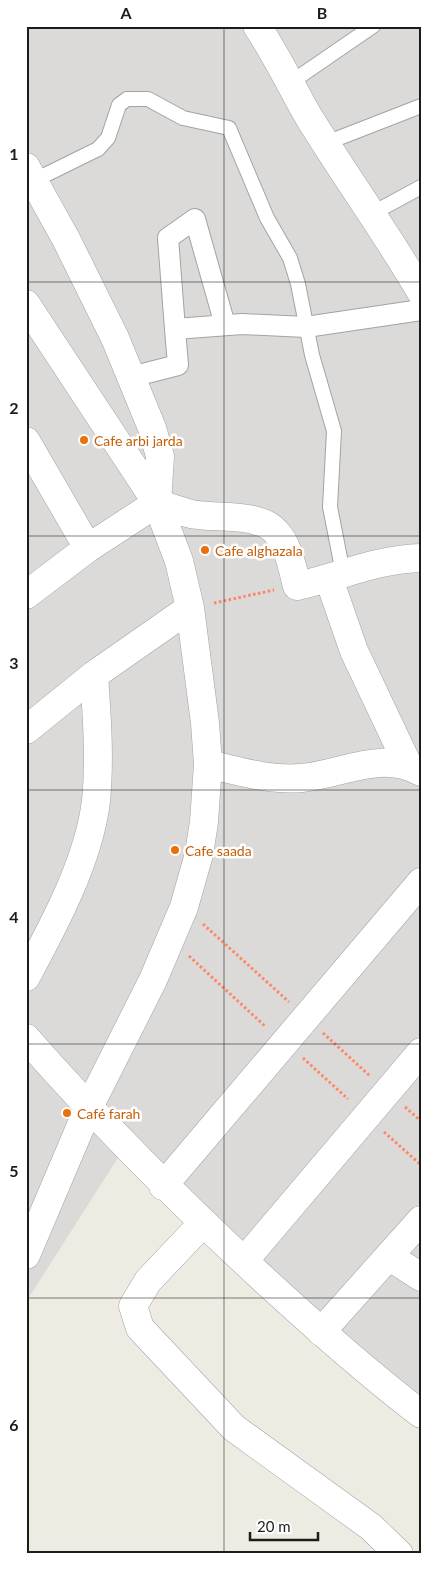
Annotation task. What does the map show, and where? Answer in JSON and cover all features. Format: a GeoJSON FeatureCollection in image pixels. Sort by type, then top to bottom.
{"type":"FeatureCollection","features":[{"type":"Feature","properties":{"kind":"street"},"geometry":{"type":"LineString","coordinates":[[257,26],[326,143],[373,213],[421,292]]}},
{"type":"Feature","properties":{"kind":"street"},"geometry":{"type":"LineString","coordinates":[[31,174],[115,338],[152,428],[160,456],[157,503]]}},
{"type":"Feature","properties":{"kind":"street"},"geometry":{"type":"LineString","coordinates":[[131,377],[178,366],[168,238],[195,219],[225,325]]}},
{"type":"Feature","properties":{"kind":"street"},"geometry":{"type":"LineString","coordinates":[[175,329],[225,325],[306,327],[421,310]]}},
{"type":"Feature","properties":{"kind":"street"},"geometry":{"type":"LineString","coordinates":[[26,1255],[88,1109],[153,980],[184,907],[200,846],[208,764],[206,723],[190,608],[180,561],[157,503],[29,314]]}},
{"type":"Feature","properties":{"kind":"street"},"geometry":{"type":"LineString","coordinates":[[26,441],[88,548]]}},
{"type":"Feature","properties":{"kind":"street"},"geometry":{"type":"LineString","coordinates":[[26,595],[88,548],[157,503]]}},
{"type":"Feature","properties":{"kind":"street"},"geometry":{"type":"LineString","coordinates":[[157,503],[191,514],[251,520],[269,525],[277,532],[285,546],[297,586],[336,576],[381,561],[421,558]]}},
{"type":"Feature","properties":{"kind":"street"},"geometry":{"type":"LineString","coordinates":[[336,576],[354,650],[414,768]]}},
{"type":"Feature","properties":{"kind":"street"},"geometry":{"type":"LineString","coordinates":[[26,730],[94,676],[190,608]]}},
{"type":"Feature","properties":{"kind":"street"},"geometry":{"type":"LineString","coordinates":[[26,977],[84,854],[96,802],[97,720],[94,676]]}},
{"type":"Feature","properties":{"kind":"street"},"geometry":{"type":"LineString","coordinates":[[208,764],[272,777],[302,778],[370,763],[390,762],[414,768]]}},
{"type":"Feature","properties":{"kind":"street"},"geometry":{"type":"LineString","coordinates":[[163,1186],[421,882]]}},
{"type":"Feature","properties":{"kind":"street"},"geometry":{"type":"LineString","coordinates":[[26,1038],[88,1109],[163,1186],[321,1332],[376,1380],[421,1414]]}},
{"type":"Feature","properties":{"kind":"street"},"geometry":{"type":"LineString","coordinates":[[244,1261],[421,1052]]}},
{"type":"Feature","properties":{"kind":"street"},"geometry":{"type":"LineString","coordinates":[[321,1332],[390,1257],[421,1220]]}},
{"type":"Feature","properties":{"kind":"street"},"geometry":{"type":"LineString","coordinates":[[203,1223],[148,1281],[133,1306],[140,1328],[234,1428],[371,1527],[398,1554]]}},
{"type":"Feature","properties":{"kind":"street"},"geometry":{"type":"LineString","coordinates":[[390,1257],[421,1277]]}},
{"type":"Feature","properties":{"kind":"lane"},"geometry":{"type":"LineString","coordinates":[[290,83],[373,26]]}},
{"type":"Feature","properties":{"kind":"lane"},"geometry":{"type":"LineString","coordinates":[[31,174],[98,149],[108,138],[119,104],[127,99],[148,99],[184,118],[228,127],[267,218],[290,258],[317,376],[331,417],[334,431],[330,507],[336,576]]}},
{"type":"Feature","properties":{"kind":"lane"},"geometry":{"type":"LineString","coordinates":[[326,143],[421,106]]}},
{"type":"Feature","properties":{"kind":"lane"},"geometry":{"type":"LineString","coordinates":[[373,213],[421,187]]}},
{"type":"Feature","properties":{"kind":"path"},"geometry":{"type":"LineString","coordinates":[[190,608],[297,586]]}},
{"type":"Feature","properties":{"kind":"shaded area"},"geometry":{"type":"Polygon","coordinates":[[[26,26],[421,26],[421,1398],[123,1150],[26,1302],[26,26]]]}},
{"type":"Feature","properties":{"kind":"place","name":"Cafe arbi jarda"},"geometry":{"type":"Point","coordinates":[84,440]}},
{"type":"Feature","properties":{"kind":"place","name":"Cafe alghazala"},"geometry":{"type":"Point","coordinates":[205,550]}},
{"type":"Feature","properties":{"kind":"place","name":"Cafe saada"},"geometry":{"type":"Point","coordinates":[175,850]}},
{"type":"Feature","properties":{"kind":"place","name":"Café farah"},"geometry":{"type":"Point","coordinates":[67,1113]}}]}
